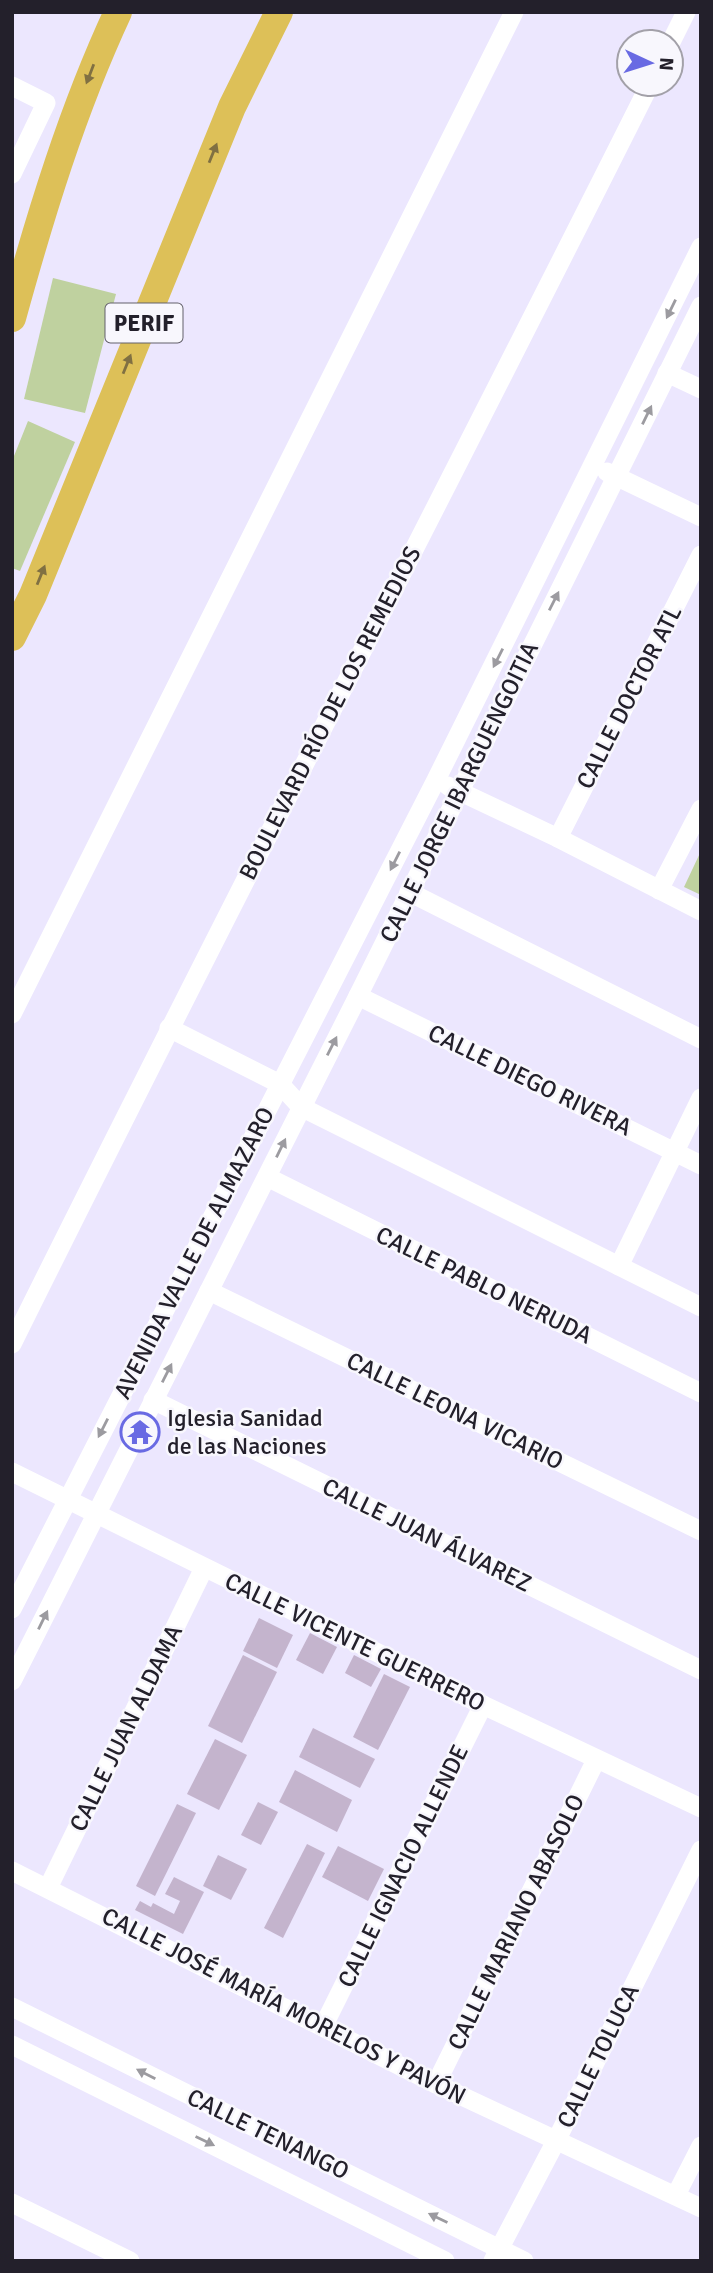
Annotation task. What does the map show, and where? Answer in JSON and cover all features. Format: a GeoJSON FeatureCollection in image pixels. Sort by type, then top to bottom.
{"type":"FeatureCollection","features":[{"type":"Feature","properties":{"kind":"highway"},"geometry":{"type":"LineString","coordinates":[[12,318],[63,144],[118,12]]}},
{"type":"Feature","properties":{"kind":"highway","name":"PERIF"},"geometry":{"type":"LineString","coordinates":[[12,637],[33,595],[232,107],[279,12]]}},
{"type":"Feature","properties":{"kind":"street"},"geometry":{"type":"LineString","coordinates":[[12,1014],[514,12]]}},
{"type":"Feature","properties":{"kind":"street"},"geometry":{"type":"LineString","coordinates":[[678,28],[686,12]]}},
{"type":"Feature","properties":{"kind":"street"},"geometry":{"type":"LineString","coordinates":[[12,86],[46,103],[12,174]]}},
{"type":"Feature","properties":{"kind":"street","name":"BOULEVARD RÍO DE LOS REMEDIOS"},"geometry":{"type":"LineString","coordinates":[[12,1344],[169,1028],[643,98]]}},
{"type":"Feature","properties":{"kind":"street","name":"CALLE JORGE IBARGUENGOITIA"},"geometry":{"type":"LineString","coordinates":[[280,1084],[436,780],[701,247]]}},
{"type":"Feature","properties":{"kind":"street","name":"CALLE JORGE IBARGUENGOITIA"},"geometry":{"type":"LineString","coordinates":[[301,1107],[701,306]]}},
{"type":"Feature","properties":{"kind":"street"},"geometry":{"type":"LineString","coordinates":[[667,373],[701,389]]}},
{"type":"Feature","properties":{"kind":"street"},"geometry":{"type":"LineString","coordinates":[[594,465],[701,517]]}},
{"type":"Feature","properties":{"kind":"street","name":"CALLE DOCTOR ATL"},"geometry":{"type":"LineString","coordinates":[[558,838],[701,555]]}},
{"type":"Feature","properties":{"kind":"street"},"geometry":{"type":"LineString","coordinates":[[436,780],[701,911]]}},
{"type":"Feature","properties":{"kind":"street"},"geometry":{"type":"LineString","coordinates":[[659,890],[701,809]]}},
{"type":"Feature","properties":{"kind":"street"},"geometry":{"type":"LineString","coordinates":[[409,892],[701,1039]]}},
{"type":"Feature","properties":{"kind":"street","name":"CALLE DIEGO RIVERA"},"geometry":{"type":"LineString","coordinates":[[358,996],[701,1165]]}},
{"type":"Feature","properties":{"kind":"street"},"geometry":{"type":"LineString","coordinates":[[169,1028],[280,1084],[301,1107],[701,1307]]}},
{"type":"Feature","properties":{"kind":"street","name":"AVENIDA VALLE DE ALMAZARO"},"geometry":{"type":"LineString","coordinates":[[12,1609],[280,1084]]}},
{"type":"Feature","properties":{"kind":"street"},"geometry":{"type":"LineString","coordinates":[[619,1266],[701,1098]]}},
{"type":"Feature","properties":{"kind":"street","name":"AVENIDA VALLE DE ALMAZARO"},"geometry":{"type":"LineString","coordinates":[[12,1681],[301,1107]]}},
{"type":"Feature","properties":{"kind":"street","name":"CALLE PABLO NERUDA"},"geometry":{"type":"LineString","coordinates":[[267,1177],[701,1393]]}},
{"type":"Feature","properties":{"kind":"street","name":"CALLE LEONA VICARIO"},"geometry":{"type":"LineString","coordinates":[[209,1291],[701,1531]]}},
{"type":"Feature","properties":{"kind":"street","name":"CALLE JUAN ÁLVAREZ"},"geometry":{"type":"LineString","coordinates":[[153,1400],[701,1670]]}},
{"type":"Feature","properties":{"kind":"street","name":"CALLE VICENTE GUERRERO"},"geometry":{"type":"LineString","coordinates":[[12,1472],[483,1705],[701,1808]]}},
{"type":"Feature","properties":{"kind":"street","name":"CALLE JUAN ALDAMA"},"geometry":{"type":"LineString","coordinates":[[48,1888],[204,1568]]}},
{"type":"Feature","properties":{"kind":"street","name":"CALLE IGNACIO ALLENDE"},"geometry":{"type":"LineString","coordinates":[[323,2027],[483,1705]]}},
{"type":"Feature","properties":{"kind":"street","name":"CALLE MARIANO ABASOLO"},"geometry":{"type":"LineString","coordinates":[[436,2084],[596,1760]]}},
{"type":"Feature","properties":{"kind":"street","name":"CALLE TOLUCA"},"geometry":{"type":"LineString","coordinates":[[496,2255],[701,1850]]}},
{"type":"Feature","properties":{"kind":"street","name":"CALLE JOSÉ MARÍA MORELOS Y PAVÓN"},"geometry":{"type":"LineString","coordinates":[[12,1871],[436,2084],[701,2208]]}},
{"type":"Feature","properties":{"kind":"street","name":"CALLE TENANGO"},"geometry":{"type":"LineString","coordinates":[[12,2007],[496,2255],[524,2261]]}},
{"type":"Feature","properties":{"kind":"street","name":"CALLE TENANGO"},"geometry":{"type":"LineString","coordinates":[[12,2045],[445,2261]]}},
{"type":"Feature","properties":{"kind":"street"},"geometry":{"type":"LineString","coordinates":[[174,2126],[190,2096]]}},
{"type":"Feature","properties":{"kind":"street"},"geometry":{"type":"LineString","coordinates":[[676,2195],[701,2146]]}},
{"type":"Feature","properties":{"kind":"street"},"geometry":{"type":"LineString","coordinates":[[12,2203],[130,2261]]}},
{"type":"Feature","properties":{"kind":"green space"},"geometry":{"type":"Polygon","coordinates":[[[53,278],[116,294],[85,413],[24,399],[53,278]]]}},
{"type":"Feature","properties":{"kind":"green space"},"geometry":{"type":"Polygon","coordinates":[[[28,421],[75,442],[20,571],[12,568],[12,461],[28,421]]]}},
{"type":"Feature","properties":{"kind":"green space"},"geometry":{"type":"Polygon","coordinates":[[[701,851],[701,895],[684,887],[701,851]]]}},
{"type":"Feature","properties":{"kind":"building"},"geometry":{"type":"Polygon","coordinates":[[[259,1618],[293,1635],[277,1668],[243,1651],[259,1618]]]}},
{"type":"Feature","properties":{"kind":"building"},"geometry":{"type":"Polygon","coordinates":[[[310,1633],[337,1647],[323,1674],[296,1660],[310,1633]]]}},
{"type":"Feature","properties":{"kind":"building"},"geometry":{"type":"Polygon","coordinates":[[[243,1655],[277,1672],[242,1743],[208,1726],[243,1655]]]}},
{"type":"Feature","properties":{"kind":"building"},"geometry":{"type":"Polygon","coordinates":[[[354,1655],[381,1669],[371,1687],[345,1673],[354,1655]]]}},
{"type":"Feature","properties":{"kind":"building"},"geometry":{"type":"Polygon","coordinates":[[[384,1674],[410,1687],[378,1750],[353,1737],[384,1674]]]}},
{"type":"Feature","properties":{"kind":"building"},"geometry":{"type":"Polygon","coordinates":[[[313,1728],[375,1759],[360,1788],[299,1757],[313,1728]]]}},
{"type":"Feature","properties":{"kind":"building"},"geometry":{"type":"Polygon","coordinates":[[[215,1739],[247,1755],[219,1810],[187,1794],[215,1739]]]}},
{"type":"Feature","properties":{"kind":"building"},"geometry":{"type":"Polygon","coordinates":[[[295,1770],[352,1800],[337,1832],[279,1802],[295,1770]]]}},
{"type":"Feature","properties":{"kind":"building"},"geometry":{"type":"Polygon","coordinates":[[[258,1802],[278,1812],[261,1845],[241,1835],[258,1802]]]}},
{"type":"Feature","properties":{"kind":"building"},"geometry":{"type":"Polygon","coordinates":[[[177,1804],[196,1813],[155,1896],[136,1886],[177,1804]]]}},
{"type":"Feature","properties":{"kind":"building"},"geometry":{"type":"Polygon","coordinates":[[[307,1844],[325,1853],[283,1938],[264,1928],[307,1844]]]}},
{"type":"Feature","properties":{"kind":"building"},"geometry":{"type":"Polygon","coordinates":[[[338,1846],[384,1869],[368,1901],[322,1877],[338,1846]]]}},
{"type":"Feature","properties":{"kind":"building"},"geometry":{"type":"Polygon","coordinates":[[[218,1855],[247,1869],[231,1900],[203,1886],[218,1855]]]}},
{"type":"Feature","properties":{"kind":"building"},"geometry":{"type":"Polygon","coordinates":[[[174,1877],[204,1892],[183,1934],[135,1910],[140,1901],[151,1907],[153,1903],[174,1914],[180,1901],[165,1894],[174,1877]]]}},
{"type":"Feature","properties":{"kind":"place","name":"Iglesia Sanidad de las Naciones"},"geometry":{"type":"Point","coordinates":[140,1432]}}]}
